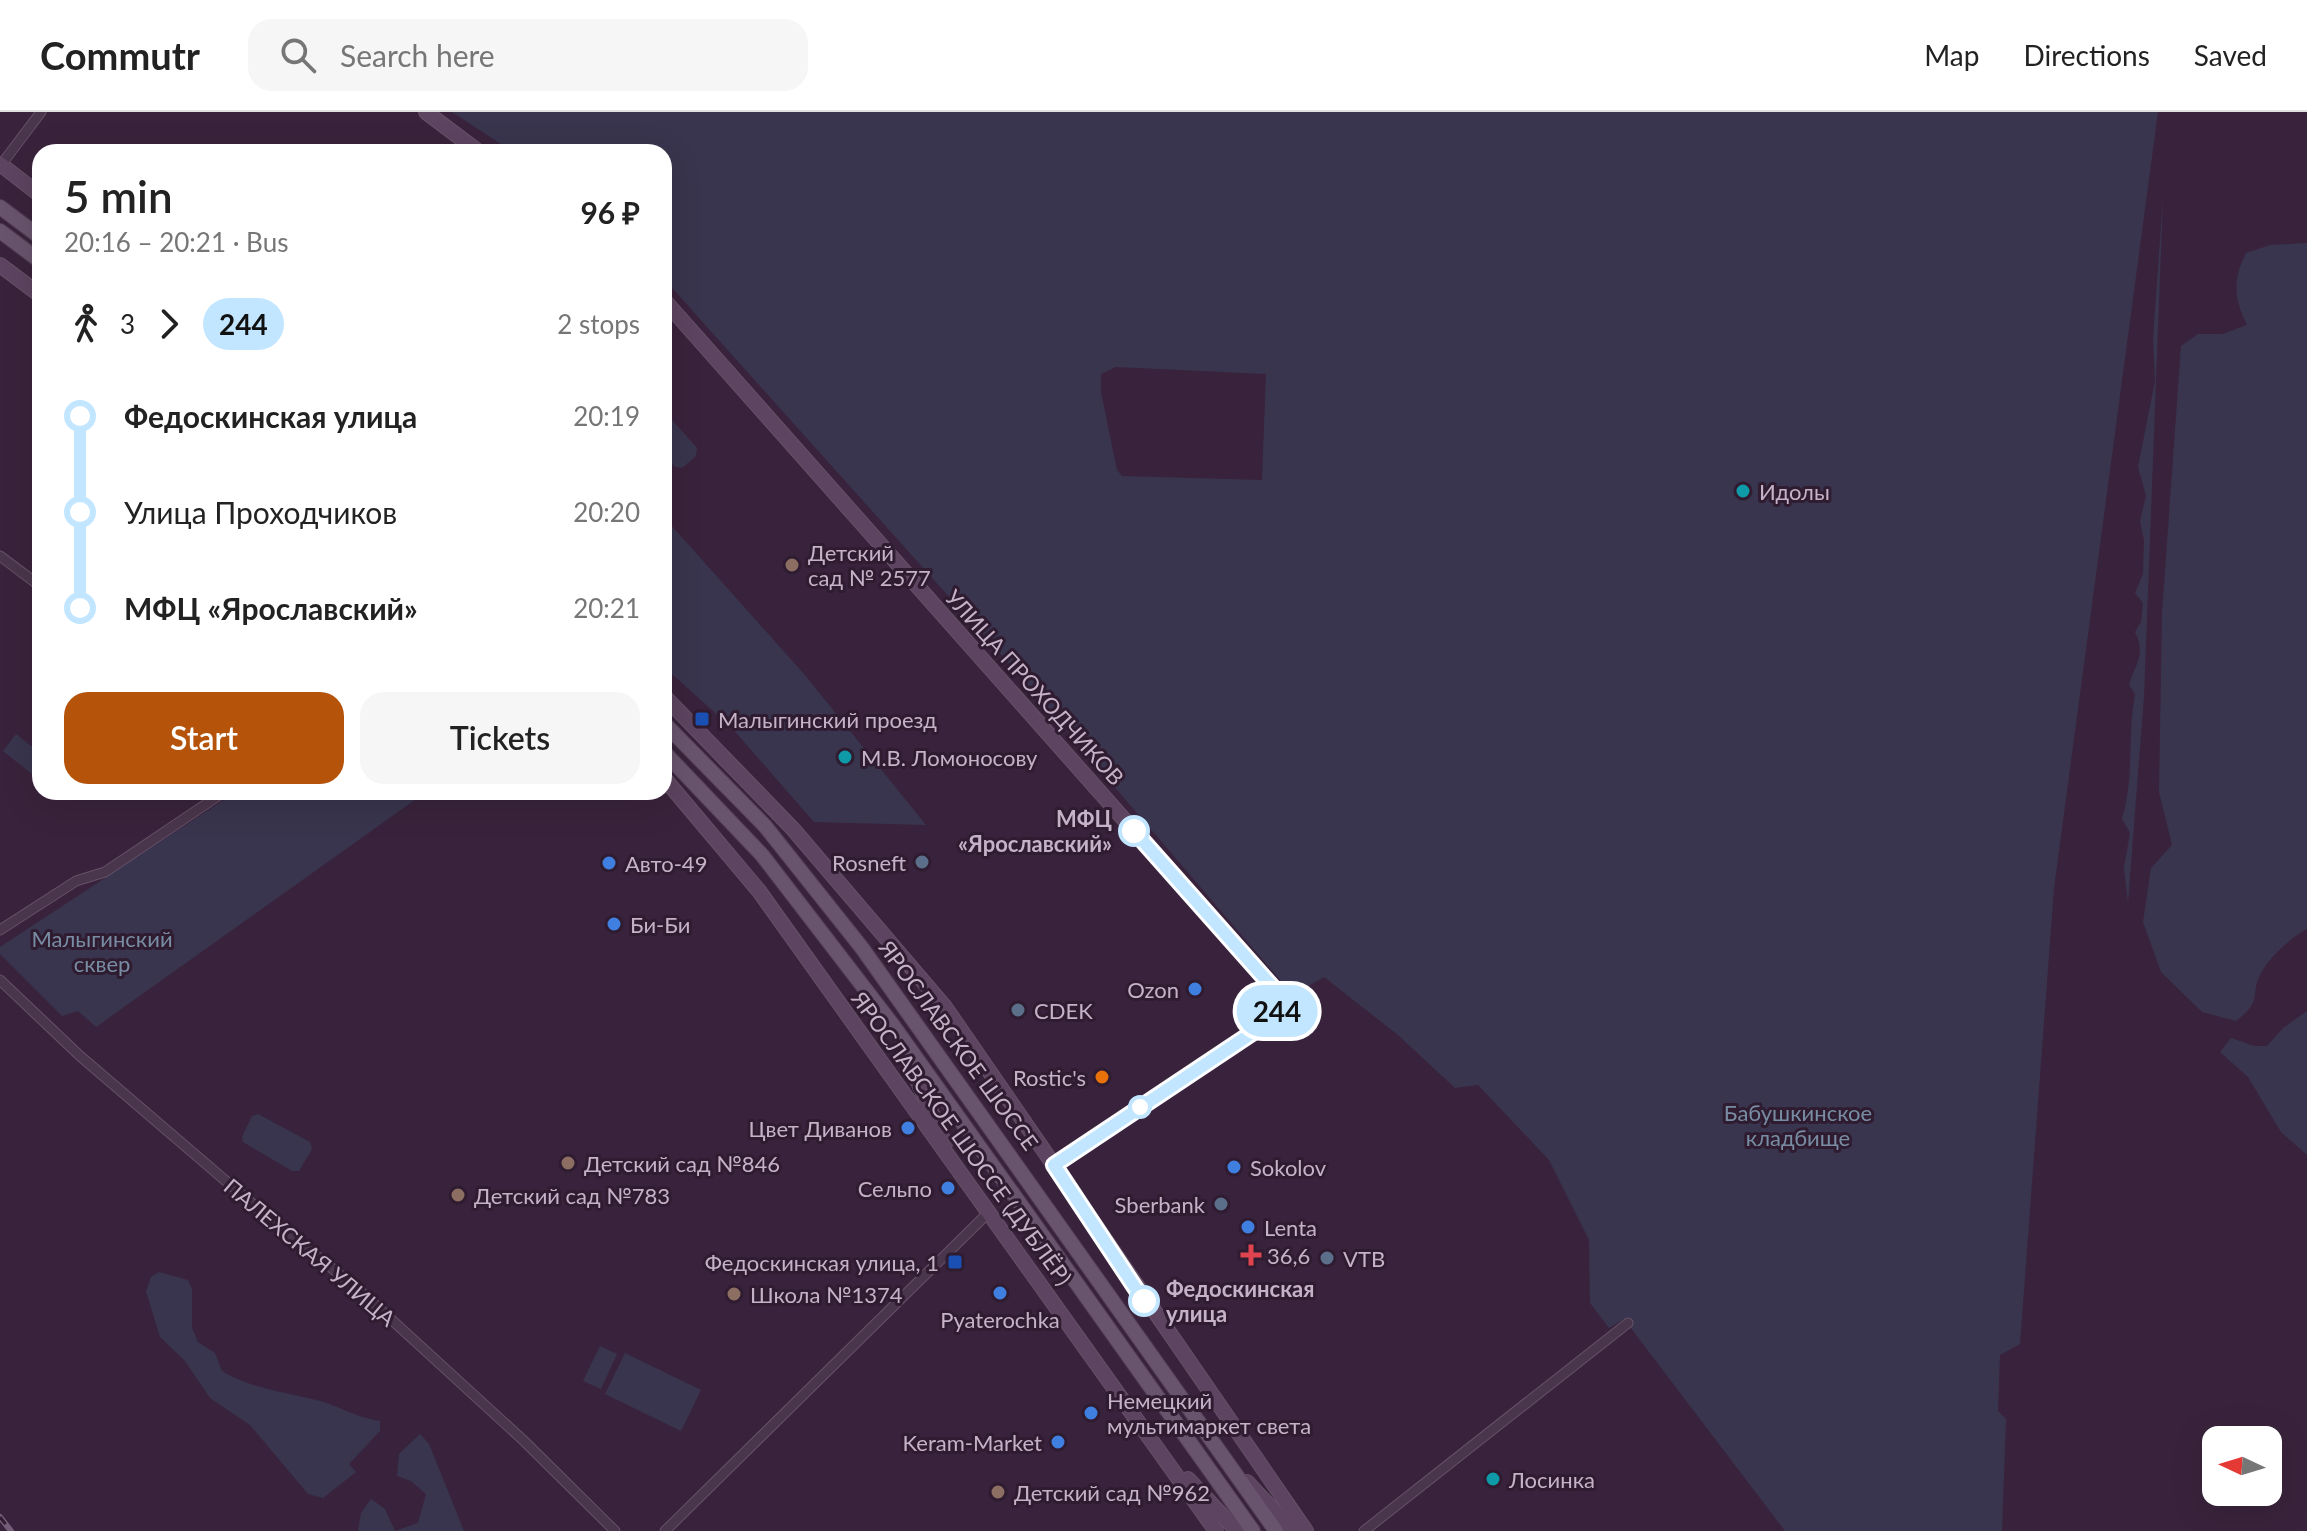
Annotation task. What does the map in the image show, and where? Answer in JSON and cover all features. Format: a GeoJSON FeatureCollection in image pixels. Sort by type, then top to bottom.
{"type":"FeatureCollection","features":[{"type":"Feature","properties":{"kind":"main road"},"geometry":{"type":"LineString","coordinates":[[0,207],[32,231]]}},
{"type":"Feature","properties":{"kind":"main road"},"geometry":{"type":"LineString","coordinates":[[0,231],[32,255]]}},
{"type":"Feature","properties":{"kind":"main road","name":"ЯРОСЛАВСКОЕ ШОССЕ"},"geometry":{"type":"LineString","coordinates":[[672,731],[765,826],[862,948],[1276,1531]]}},
{"type":"Feature","properties":{"kind":"main road","name":"ЯРОСЛАВСКОЕ ШОССЕ"},"geometry":{"type":"LineString","coordinates":[[672,760],[762,855],[892,1024],[1253,1531]]}},
{"type":"Feature","properties":{"kind":"street"},"geometry":{"type":"LineString","coordinates":[[32,189],[0,165],[41,112]]}},
{"type":"Feature","properties":{"kind":"street"},"geometry":{"type":"LineString","coordinates":[[426,112],[468,144]]}},
{"type":"Feature","properties":{"kind":"street"},"geometry":{"type":"LineString","coordinates":[[0,265],[32,289]]}},
{"type":"Feature","properties":{"kind":"street","name":"УЛИЦА ПРОХОДЧИКОВ"},"geometry":{"type":"LineString","coordinates":[[672,309],[1276,991],[1277,1011],[1273,1019],[1054,1165]]}},
{"type":"Feature","properties":{"kind":"street"},"geometry":{"type":"LineString","coordinates":[[0,556],[32,580]]}},
{"type":"Feature","properties":{"kind":"street"},"geometry":{"type":"LineString","coordinates":[[672,704],[782,817],[945,1007],[1306,1531]]}},
{"type":"Feature","properties":{"kind":"street","name":"ЯРОСЛАВСКОЕ ШОССЕ (ДУБЛЁР)"},"geometry":{"type":"LineString","coordinates":[[672,788],[759,891],[1216,1531]]}},
{"type":"Feature","properties":{"kind":"street"},"geometry":{"type":"LineString","coordinates":[[0,930],[76,881],[105,872],[212,800]]}},
{"type":"Feature","properties":{"kind":"street","name":"ПАЛЕХСКАЯ УЛИЦА"},"geometry":{"type":"LineString","coordinates":[[0,980],[80,1056],[275,1223],[358,1289],[615,1531]]}},
{"type":"Feature","properties":{"kind":"street"},"geometry":{"type":"LineString","coordinates":[[892,1024],[916,1072],[952,1161]]}},
{"type":"Feature","properties":{"kind":"street"},"geometry":{"type":"LineString","coordinates":[[665,1531],[988,1213]]}},
{"type":"Feature","properties":{"kind":"street"},"geometry":{"type":"LineString","coordinates":[[1364,1531],[1628,1323]]}},
{"type":"Feature","properties":{"kind":"street"},"geometry":{"type":"LineString","coordinates":[[1161,1455],[1237,1531]]}},
{"type":"Feature","properties":{"kind":"street"},"geometry":{"type":"LineString","coordinates":[[1231,1467],[1293,1531]]}},
{"type":"Feature","properties":{"kind":"green space","name":"Бабушкинское кладбище"},"geometry":{"type":"Polygon","coordinates":[[[452,112],[2158,112],[2054,888],[2020,1344],[2000,1355],[1998,1411],[2006,1419],[2002,1531],[1785,1531],[1624,1319],[1609,1328],[1590,1303],[1589,1240],[1549,1160],[1478,1085],[1455,1088],[1398,1035],[1324,977],[1293,995],[1004,658],[672,288],[672,144],[501,144],[452,112]],[[1116,367],[1101,374],[1101,392],[1117,470],[1122,476],[1262,480],[1266,374],[1116,367]]]}},
{"type":"Feature","properties":{"kind":"green space"},"geometry":{"type":"Polygon","coordinates":[[[2163,197],[2144,696],[2128,903],[2124,868],[2130,833],[2122,819],[2128,787],[2135,694],[2129,685],[2140,654],[2135,632],[2141,622],[2143,603],[2135,593],[2143,574],[2144,540],[2140,521],[2146,496],[2138,467],[2155,381],[2153,339],[2163,197]]]}},
{"type":"Feature","properties":{"kind":"green space"},"geometry":{"type":"Polygon","coordinates":[[[2307,243],[2307,929],[2270,960],[2261,973],[2250,1008],[2236,1021],[2202,1012],[2161,972],[2143,922],[2151,868],[2172,845],[2159,792],[2162,613],[2181,346],[2198,334],[2223,334],[2247,325],[2236,289],[2238,272],[2246,253],[2270,245],[2307,243]]]}},
{"type":"Feature","properties":{"kind":"green space"},"geometry":{"type":"Polygon","coordinates":[[[672,420],[697,448],[696,456],[682,468],[672,464],[672,420]]]}},
{"type":"Feature","properties":{"kind":"green space"},"geometry":{"type":"Polygon","coordinates":[[[672,526],[804,674],[926,825],[814,822],[731,727],[672,674],[672,526]]]}},
{"type":"Feature","properties":{"kind":"green space"},"geometry":{"type":"Polygon","coordinates":[[[16,734],[32,747],[32,774],[3,751],[16,734]]]}},
{"type":"Feature","properties":{"kind":"green space","name":"Малыгинский сквер"},"geometry":{"type":"Polygon","coordinates":[[[224,800],[415,800],[96,1027],[78,1011],[62,1016],[0,954],[0,947],[224,800]]]}},
{"type":"Feature","properties":{"kind":"green space"},"geometry":{"type":"Polygon","coordinates":[[[2307,1011],[2307,1155],[2281,1132],[2248,1077],[2220,1052],[2231,1038],[2254,1046],[2267,1046],[2283,1028],[2307,1011]]]}},
{"type":"Feature","properties":{"kind":"green space"},"geometry":{"type":"Polygon","coordinates":[[[258,1114],[310,1142],[312,1149],[299,1171],[292,1171],[243,1142],[242,1137],[252,1116],[258,1114]]]}},
{"type":"Feature","properties":{"kind":"green space"},"geometry":{"type":"Polygon","coordinates":[[[159,1272],[188,1280],[192,1289],[192,1328],[198,1342],[215,1353],[222,1371],[257,1386],[320,1401],[380,1421],[380,1431],[349,1464],[356,1472],[323,1498],[308,1494],[250,1425],[210,1398],[185,1361],[160,1337],[146,1291],[151,1277],[159,1272]]]}},
{"type":"Feature","properties":{"kind":"green space"},"geometry":{"type":"Polygon","coordinates":[[[600,1346],[617,1354],[601,1389],[583,1381],[600,1346]]]}},
{"type":"Feature","properties":{"kind":"green space"},"geometry":{"type":"Polygon","coordinates":[[[625,1353],[701,1390],[681,1431],[605,1394],[625,1353]]]}},
{"type":"Feature","properties":{"kind":"green space"},"geometry":{"type":"Polygon","coordinates":[[[420,1434],[429,1444],[464,1531],[395,1531],[418,1523],[426,1494],[411,1481],[397,1476],[399,1454],[420,1434]]]}},
{"type":"Feature","properties":{"kind":"green space"},"geometry":{"type":"Polygon","coordinates":[[[371,1499],[385,1509],[395,1531],[358,1531],[361,1513],[371,1499]]]}},
{"type":"Feature","properties":{"kind":"railway"},"geometry":{"type":"LineString","coordinates":[[0,1517],[11,1531]]}},
{"type":"Feature","properties":{"kind":"bus line","name":"244"},"geometry":{"type":"LineString","coordinates":[[1134,831],[1276,991],[1278,1001],[1273,1019],[1054,1165],[1144,1301]]}},
{"type":"Feature","properties":{"kind":"place","name":"Идолы"},"geometry":{"type":"Point","coordinates":[1743,491]}},
{"type":"Feature","properties":{"kind":"place","name":"Детский сад № 2577"},"geometry":{"type":"Point","coordinates":[792,565]}},
{"type":"Feature","properties":{"kind":"place","name":"Малыгинский проезд"},"geometry":{"type":"Point","coordinates":[702,719]}},
{"type":"Feature","properties":{"kind":"place","name":"М.В. Ломоносову"},"geometry":{"type":"Point","coordinates":[845,757]}},
{"type":"Feature","properties":{"kind":"place","name":"МФЦ «Ярославский»"},"geometry":{"type":"Point","coordinates":[1134,831]}},
{"type":"Feature","properties":{"kind":"place","name":"Rosneft"},"geometry":{"type":"Point","coordinates":[922,862]}},
{"type":"Feature","properties":{"kind":"place","name":"Авто-49"},"geometry":{"type":"Point","coordinates":[609,863]}},
{"type":"Feature","properties":{"kind":"place","name":"Би-Би"},"geometry":{"type":"Point","coordinates":[614,924]}},
{"type":"Feature","properties":{"kind":"place","name":"Ozon"},"geometry":{"type":"Point","coordinates":[1195,989]}},
{"type":"Feature","properties":{"kind":"place","name":"CDEK"},"geometry":{"type":"Point","coordinates":[1018,1010]}},
{"type":"Feature","properties":{"kind":"place","name":"Rostic's"},"geometry":{"type":"Point","coordinates":[1102,1077]}},
{"type":"Feature","properties":{"kind":"place","name":"Цвет Диванов"},"geometry":{"type":"Point","coordinates":[908,1128]}},
{"type":"Feature","properties":{"kind":"place","name":"Детский сад №846"},"geometry":{"type":"Point","coordinates":[568,1163]}},
{"type":"Feature","properties":{"kind":"place","name":"Sokolov"},"geometry":{"type":"Point","coordinates":[1234,1167]}},
{"type":"Feature","properties":{"kind":"place","name":"Сельпо"},"geometry":{"type":"Point","coordinates":[948,1188]}},
{"type":"Feature","properties":{"kind":"place","name":"Детский сад №783"},"geometry":{"type":"Point","coordinates":[458,1195]}},
{"type":"Feature","properties":{"kind":"place","name":"Sberbank"},"geometry":{"type":"Point","coordinates":[1221,1204]}},
{"type":"Feature","properties":{"kind":"place","name":"Lenta"},"geometry":{"type":"Point","coordinates":[1248,1227]}},
{"type":"Feature","properties":{"kind":"place","name":"36,6"},"geometry":{"type":"Point","coordinates":[1251,1255]}},
{"type":"Feature","properties":{"kind":"place","name":"VTB"},"geometry":{"type":"Point","coordinates":[1327,1258]}},
{"type":"Feature","properties":{"kind":"place","name":"Федоскинская улица, 1"},"geometry":{"type":"Point","coordinates":[955,1262]}},
{"type":"Feature","properties":{"kind":"place","name":"Pyaterochka"},"geometry":{"type":"Point","coordinates":[1000,1293]}},
{"type":"Feature","properties":{"kind":"place","name":"Школа №1374"},"geometry":{"type":"Point","coordinates":[734,1294]}},
{"type":"Feature","properties":{"kind":"place","name":"Федоскинская улица"},"geometry":{"type":"Point","coordinates":[1144,1301]}},
{"type":"Feature","properties":{"kind":"place","name":"Немецкий мультимаркет света"},"geometry":{"type":"Point","coordinates":[1091,1413]}},
{"type":"Feature","properties":{"kind":"place","name":"Keram-Market"},"geometry":{"type":"Point","coordinates":[1058,1442]}},
{"type":"Feature","properties":{"kind":"place","name":"Лосинка"},"geometry":{"type":"Point","coordinates":[1493,1479]}},
{"type":"Feature","properties":{"kind":"place","name":"Детский сад №962"},"geometry":{"type":"Point","coordinates":[998,1492]}}]}
